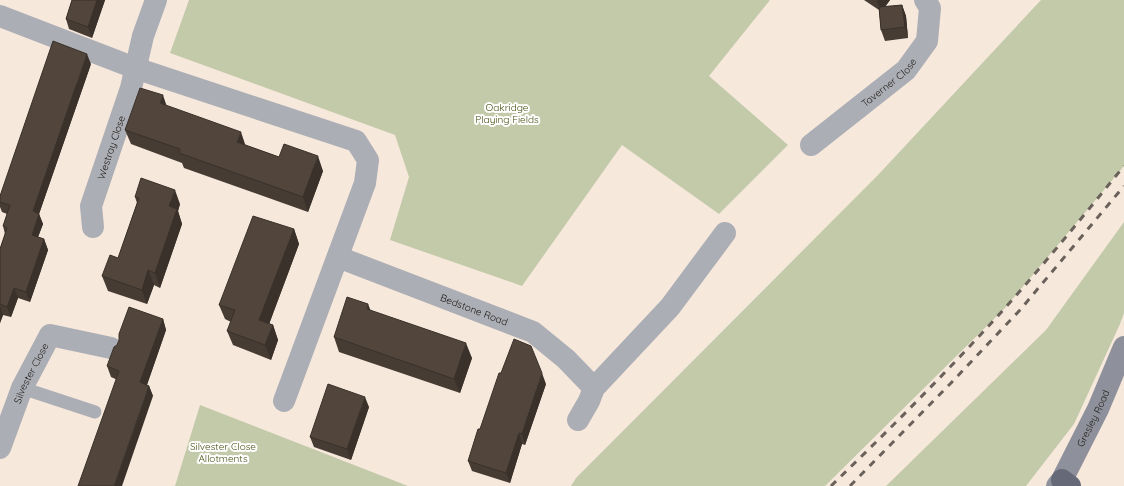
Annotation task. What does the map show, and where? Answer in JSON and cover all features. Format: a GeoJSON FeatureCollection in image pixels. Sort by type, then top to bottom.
{"type":"FeatureCollection","features":[{"type":"Feature","properties":{"kind":"street","name":"Westray Close"},"geometry":{"type":"LineString","coordinates":[[93,227],[91,206],[131,88],[143,36],[156,0]]}},
{"type":"Feature","properties":{"kind":"street","name":"Taverner Close"},"geometry":{"type":"LineString","coordinates":[[812,145],[906,70],[927,41],[930,8],[925,0]]}},
{"type":"Feature","properties":{"kind":"street"},"geometry":{"type":"LineString","coordinates":[[0,16],[135,68],[356,141],[368,160],[365,183],[284,401]]}},
{"type":"Feature","properties":{"kind":"street"},"geometry":{"type":"LineString","coordinates":[[578,420],[590,401],[594,388],[670,307],[725,234]]}},
{"type":"Feature","properties":{"kind":"street","name":"Bedstone Road"},"geometry":{"type":"LineString","coordinates":[[338,257],[533,332],[566,359],[594,388]]}},
{"type":"Feature","properties":{"kind":"street","name":"Silvester Close"},"geometry":{"type":"LineString","coordinates":[[0,448],[22,388],[50,335],[111,348]]}},
{"type":"Feature","properties":{"kind":"street","name":"Gresley Road"},"geometry":{"type":"LineString","coordinates":[[1063,484],[1098,409],[1124,347]]}},
{"type":"Feature","properties":{"kind":"lane"},"geometry":{"type":"LineString","coordinates":[[22,388],[95,412]]}},
{"type":"Feature","properties":{"kind":"green space","name":"Oakridge Playing Fields"},"geometry":{"type":"Polygon","coordinates":[[[189,0],[770,0],[709,76],[788,145],[719,214],[622,145],[522,286],[390,240],[409,177],[395,135],[170,53],[189,0]]]}},
{"type":"Feature","properties":{"kind":"green space"},"geometry":{"type":"Polygon","coordinates":[[[1041,0],[1124,0],[1124,166],[1005,308],[825,486],[571,486],[576,478],[878,175],[1041,0]]]}},
{"type":"Feature","properties":{"kind":"green space"},"geometry":{"type":"Polygon","coordinates":[[[1124,222],[1124,313],[1120,324],[1074,424],[1026,486],[886,486],[1046,330],[1124,222]]]}},
{"type":"Feature","properties":{"kind":"green space","name":"Silvester Close Allotments"},"geometry":{"type":"Polygon","coordinates":[[[200,405],[408,486],[175,486],[200,405]]]}},
{"type":"Feature","properties":{"kind":"building"},"geometry":{"type":"Polygon","coordinates":[[[72,0],[97,0],[88,27],[66,19],[72,0]]]}},
{"type":"Feature","properties":{"kind":"building"},"geometry":{"type":"Polygon","coordinates":[[[902,5],[905,27],[881,30],[879,7],[902,5]]]}},
{"type":"Feature","properties":{"kind":"building"},"geometry":{"type":"Polygon","coordinates":[[[53,41],[87,54],[33,211],[39,214],[32,235],[44,239],[26,292],[14,288],[7,307],[0,304],[0,249],[7,228],[3,226],[10,205],[0,202],[0,196],[53,41]]]}},
{"type":"Feature","properties":{"kind":"building"},"geometry":{"type":"Polygon","coordinates":[[[140,88],[163,95],[160,103],[241,132],[237,142],[279,157],[284,144],[318,156],[303,197],[179,153],[180,149],[125,130],[140,88]]]}},
{"type":"Feature","properties":{"kind":"building"},"geometry":{"type":"Polygon","coordinates":[[[141,178],[175,190],[169,206],[177,209],[155,273],[148,270],[142,290],[102,276],[110,255],[118,258],[139,198],[135,197],[141,178]]]}},
{"type":"Feature","properties":{"kind":"building"},"geometry":{"type":"Polygon","coordinates":[[[253,216],[294,229],[259,320],[273,325],[265,345],[227,331],[235,310],[219,305],[253,216]]]}},
{"type":"Feature","properties":{"kind":"building"},"geometry":{"type":"Polygon","coordinates":[[[347,297],[368,304],[367,309],[466,343],[454,379],[334,337],[347,297]]]}},
{"type":"Feature","properties":{"kind":"building"},"geometry":{"type":"Polygon","coordinates":[[[129,307],[163,319],[140,382],[149,386],[114,486],[78,486],[119,371],[107,366],[114,347],[117,345],[119,340],[119,334],[129,307]]]}},
{"type":"Feature","properties":{"kind":"building"},"geometry":{"type":"Polygon","coordinates":[[[514,339],[531,346],[542,373],[522,434],[519,433],[506,473],[468,461],[478,429],[480,429],[499,373],[501,373],[514,339]]]}},
{"type":"Feature","properties":{"kind":"building"},"geometry":{"type":"Polygon","coordinates":[[[328,384],[365,397],[347,449],[310,437],[328,384]]]}},
{"type":"Feature","properties":{"kind":"railway"},"geometry":{"type":"LineString","coordinates":[[831,486],[919,399],[984,331],[1050,256],[1124,166]]}},
{"type":"Feature","properties":{"kind":"railway"},"geometry":{"type":"LineString","coordinates":[[850,486],[1020,310],[1124,186]]}}]}
